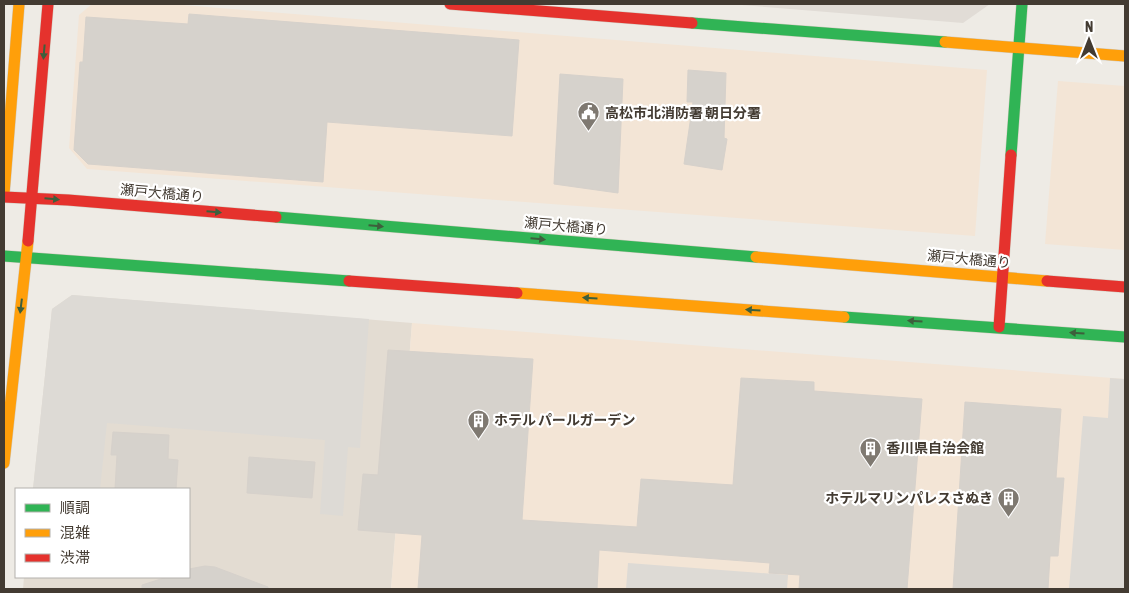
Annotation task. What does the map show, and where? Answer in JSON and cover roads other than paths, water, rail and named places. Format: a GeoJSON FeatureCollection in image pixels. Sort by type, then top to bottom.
{"type":"FeatureCollection","features":[{"type":"Feature","properties":{"kind":"street"},"geometry":{"type":"LineString","coordinates":[[4,196],[19,4]]}},
{"type":"Feature","properties":{"kind":"street"},"geometry":{"type":"LineString","coordinates":[[4,463],[32,197],[48,4]]}},
{"type":"Feature","properties":{"kind":"street"},"geometry":{"type":"LineString","coordinates":[[450,4],[1125,56]]}},
{"type":"Feature","properties":{"kind":"street"},"geometry":{"type":"LineString","coordinates":[[999,327],[1022,4]]}},
{"type":"Feature","properties":{"kind":"street","name":"瀬戸大橋通り"},"geometry":{"type":"LineString","coordinates":[[4,196],[1125,287]]}},
{"type":"Feature","properties":{"kind":"street"},"geometry":{"type":"LineString","coordinates":[[4,256],[1125,337]]}},
{"type":"Feature","properties":{"kind":"place","name":"高松市北消防署 朝日分署"},"geometry":{"type":"Point","coordinates":[589,132]}},
{"type":"Feature","properties":{"kind":"place","name":"ホテル パールガーデン"},"geometry":{"type":"Point","coordinates":[478,439]}},
{"type":"Feature","properties":{"kind":"place","name":"香川県自治会館"},"geometry":{"type":"Point","coordinates":[870,467]}},
{"type":"Feature","properties":{"kind":"place","name":"ホテルマリンパレスさぬき"},"geometry":{"type":"Point","coordinates":[1009,517]}}]}
